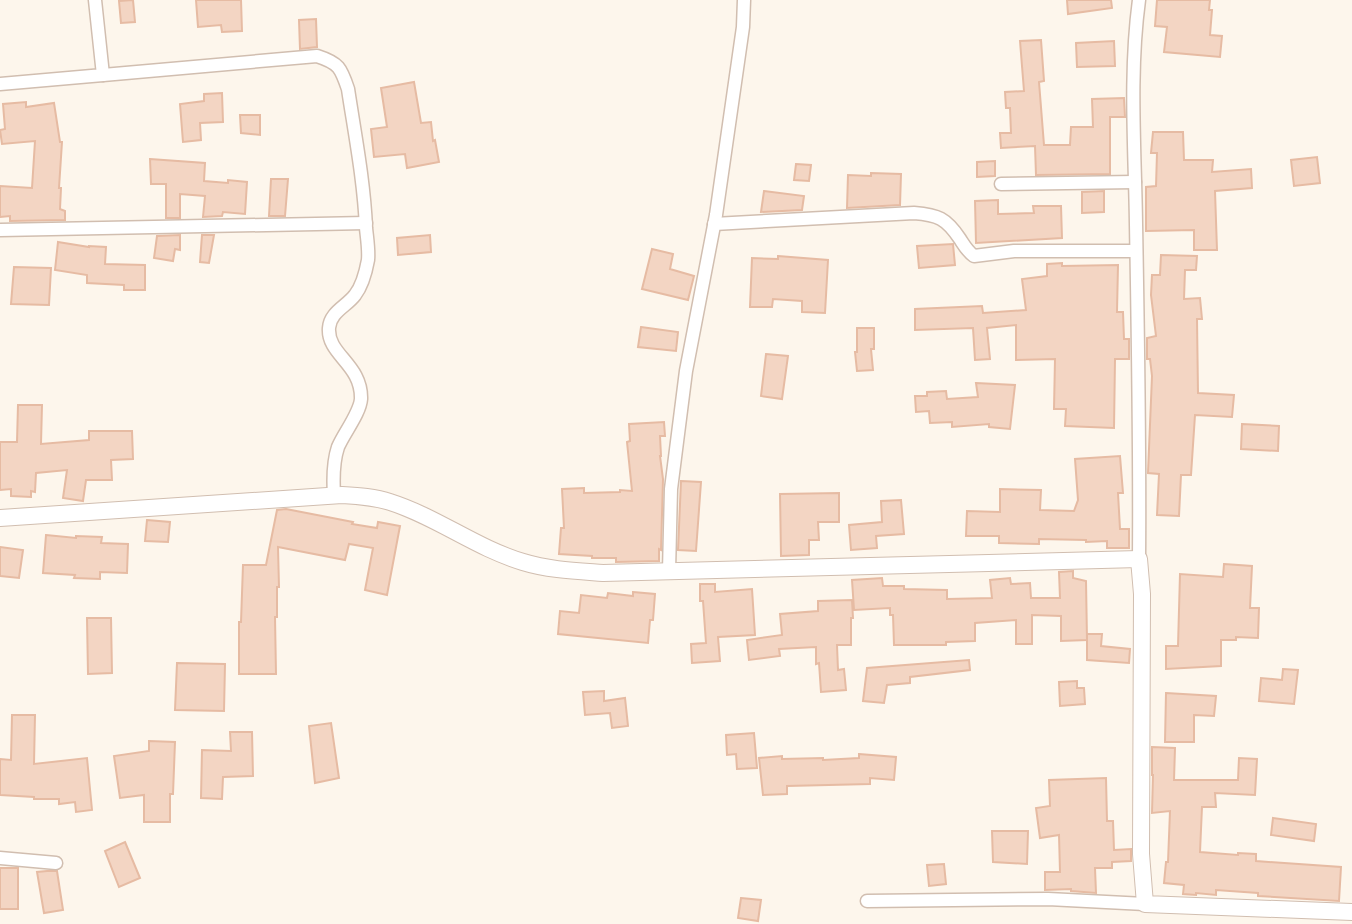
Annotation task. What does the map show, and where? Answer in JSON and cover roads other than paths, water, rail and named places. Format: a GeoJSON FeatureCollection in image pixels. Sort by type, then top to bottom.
{"type":"FeatureCollection","features":[{"type":"Feature","properties":{"kind":"street"},"geometry":{"type":"LineString","coordinates":[[95,0],[103,75]]}},
{"type":"Feature","properties":{"kind":"street"},"geometry":{"type":"LineString","coordinates":[[668,571],[671,489],[685,384],[714,224],[743,27],[744,0]]}},
{"type":"Feature","properties":{"kind":"street"},"geometry":{"type":"LineString","coordinates":[[1139,0],[1134,92],[1140,433],[1139,559],[1142,594],[1141,854],[1145,904]]}},
{"type":"Feature","properties":{"kind":"street"},"geometry":{"type":"LineString","coordinates":[[0,85],[317,56],[333,61],[342,71],[348,89],[366,223],[368,259],[362,284],[354,296],[331,318],[329,328],[335,350],[356,374],[361,402],[338,448],[333,476],[334,495]]}},
{"type":"Feature","properties":{"kind":"street"},"geometry":{"type":"LineString","coordinates":[[1001,184],[1135,183]]}},
{"type":"Feature","properties":{"kind":"street"},"geometry":{"type":"LineString","coordinates":[[714,224],[914,213],[932,215],[949,223],[974,256],[1014,251],[1136,251]]}},
{"type":"Feature","properties":{"kind":"street"},"geometry":{"type":"LineString","coordinates":[[0,230],[366,223]]}},
{"type":"Feature","properties":{"kind":"street"},"geometry":{"type":"LineString","coordinates":[[0,518],[334,495],[359,496],[408,509],[484,547],[522,562],[543,568],[603,573],[1139,559]]}},
{"type":"Feature","properties":{"kind":"street"},"geometry":{"type":"LineString","coordinates":[[0,858],[56,863]]}},
{"type":"Feature","properties":{"kind":"street"},"geometry":{"type":"LineString","coordinates":[[867,901],[1048,899],[1352,912]]}}]}
